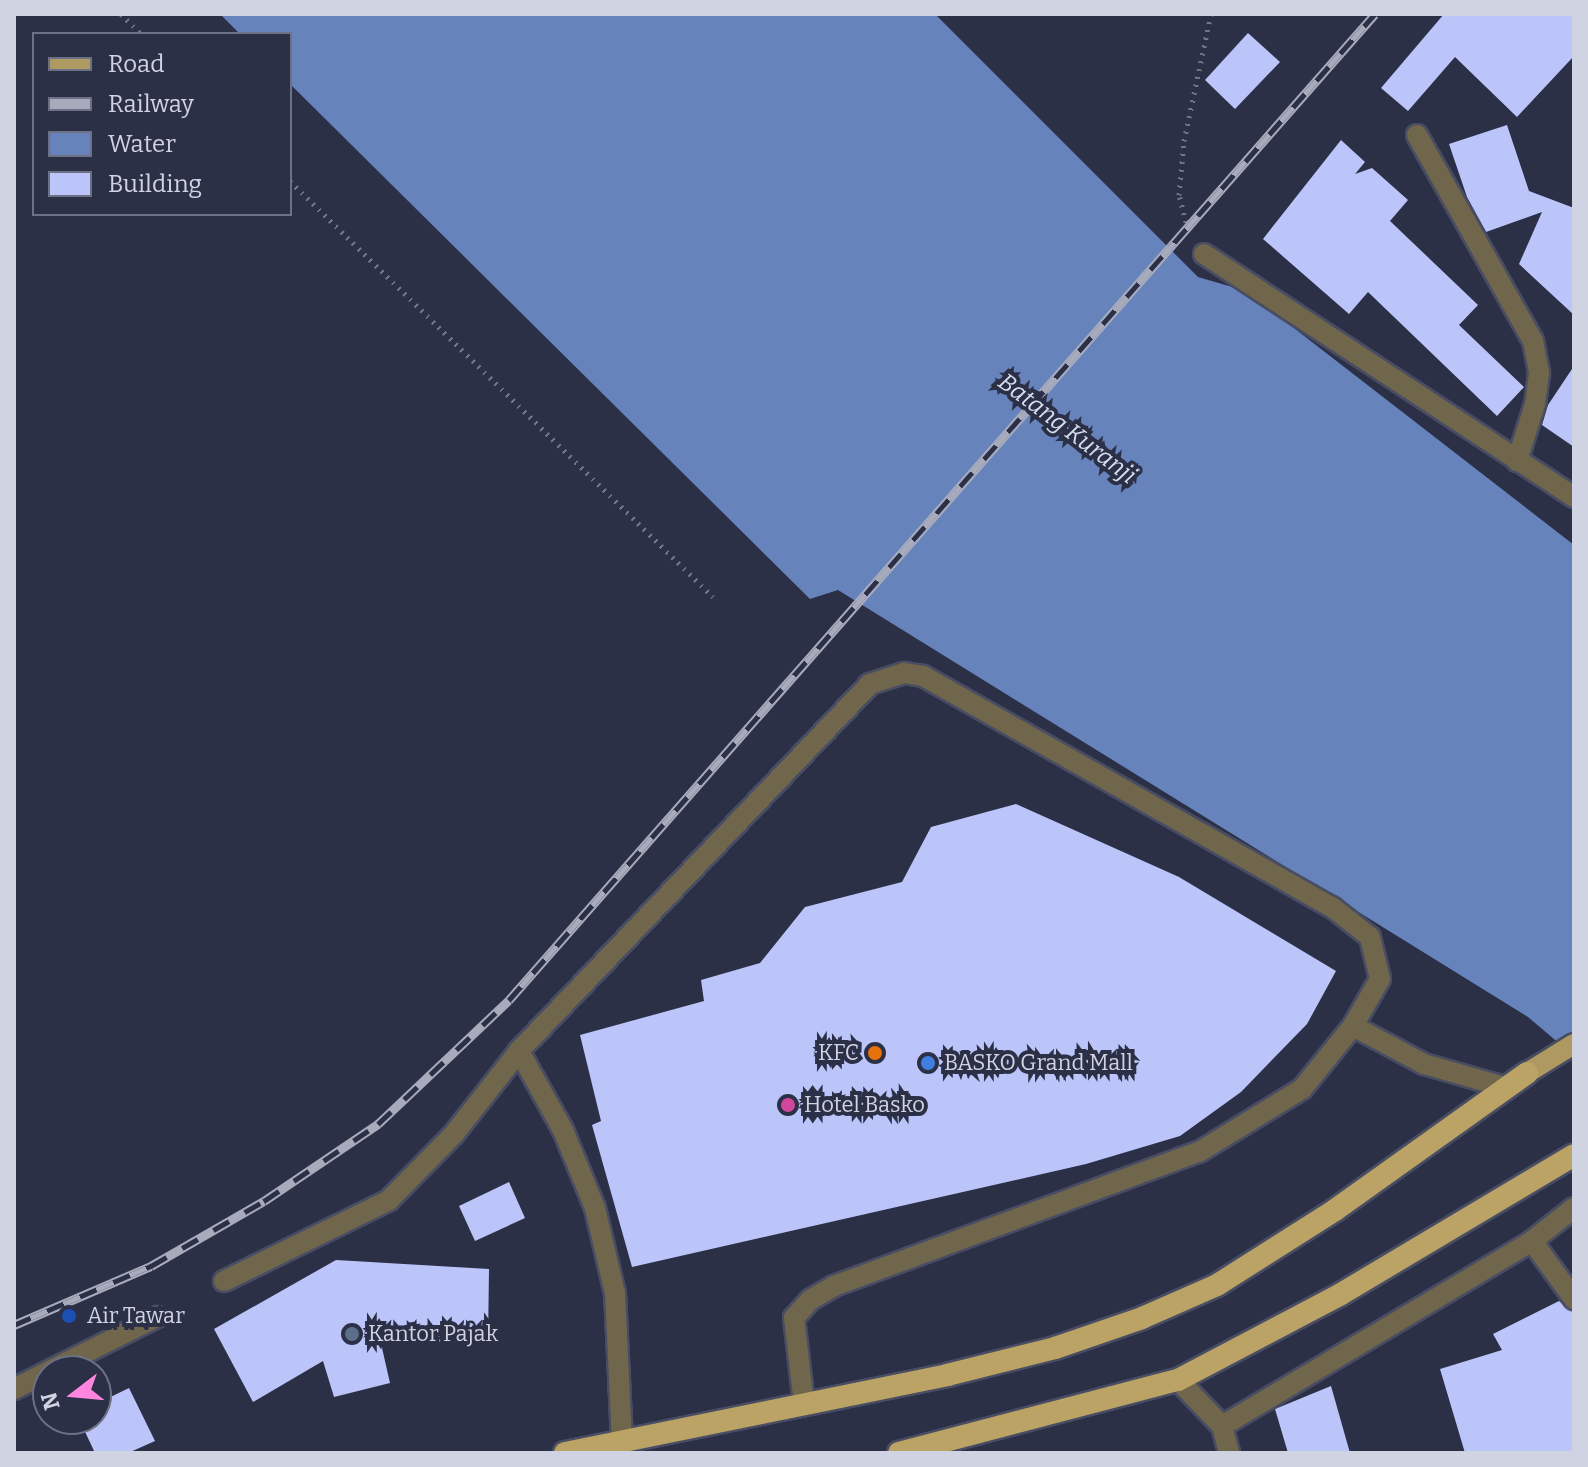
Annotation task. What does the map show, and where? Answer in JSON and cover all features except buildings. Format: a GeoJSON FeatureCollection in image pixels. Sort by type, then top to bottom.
{"type":"FeatureCollection","features":[{"type":"Feature","properties":{"kind":"highway"},"geometry":{"type":"LineString","coordinates":[[565,1453],[1055,1348],[1204,1290],[1335,1210],[1527,1073]]}},
{"type":"Feature","properties":{"kind":"highway"},"geometry":{"type":"LineString","coordinates":[[899,1453],[1178,1380],[1341,1294],[1574,1155]]}},
{"type":"Feature","properties":{"kind":"main road"},"geometry":{"type":"LineString","coordinates":[[1527,1073],[1574,1044]]}},
{"type":"Feature","properties":{"kind":"street"},"geometry":{"type":"LineString","coordinates":[[1417,135],[1533,341],[1539,373],[1535,404],[1517,461]]}},
{"type":"Feature","properties":{"kind":"street"},"geometry":{"type":"LineString","coordinates":[[1204,254],[1574,497]]}},
{"type":"Feature","properties":{"kind":"street"},"geometry":{"type":"LineString","coordinates":[[224,1281],[389,1200],[454,1134],[519,1051],[870,684],[904,673],[923,676],[1332,907],[1370,937],[1380,979],[1353,1026],[1302,1089],[1199,1152],[834,1286],[810,1300],[794,1318],[804,1404]]}},
{"type":"Feature","properties":{"kind":"street"},"geometry":{"type":"LineString","coordinates":[[1353,1026],[1424,1064],[1508,1088]]}},
{"type":"Feature","properties":{"kind":"street"},"geometry":{"type":"LineString","coordinates":[[519,1051],[563,1130],[595,1208],[615,1293],[622,1440]]}},
{"type":"Feature","properties":{"kind":"street"},"geometry":{"type":"LineString","coordinates":[[1222,1426],[1532,1241],[1574,1208]]}},
{"type":"Feature","properties":{"kind":"street"},"geometry":{"type":"LineString","coordinates":[[1532,1241],[1574,1299]]}},
{"type":"Feature","properties":{"kind":"street"},"geometry":{"type":"LineString","coordinates":[[81,1355],[157,1317]]}},
{"type":"Feature","properties":{"kind":"street"},"geometry":{"type":"LineString","coordinates":[[14,1389],[32,1380]]}},
{"type":"Feature","properties":{"kind":"street"},"geometry":{"type":"LineString","coordinates":[[1178,1380],[1222,1426],[1229,1453]]}},
{"type":"Feature","properties":{"kind":"path"},"geometry":{"type":"LineString","coordinates":[[121,14],[139,32]]}},
{"type":"Feature","properties":{"kind":"path"},"geometry":{"type":"LineString","coordinates":[[1204,254],[1182,218],[1179,195],[1184,141],[1211,14]]}},
{"type":"Feature","properties":{"kind":"path"},"geometry":{"type":"LineString","coordinates":[[292,183],[713,597]]}},
{"type":"Feature","properties":{"kind":"water","name":"Batang Kuranji"},"geometry":{"type":"Polygon","coordinates":[[[220,14],[935,14],[1198,277],[1246,291],[1574,545],[1574,1056],[1528,1017],[838,590],[810,599],[292,86],[292,32],[238,32],[220,14]]]}},
{"type":"Feature","properties":{"kind":"railway"},"geometry":{"type":"LineString","coordinates":[[14,1325],[151,1266],[264,1201],[378,1124],[509,1000],[1375,14]]}},
{"type":"Feature","properties":{"kind":"place","name":"KFC"},"geometry":{"type":"Point","coordinates":[875,1053]}},
{"type":"Feature","properties":{"kind":"place","name":"BASKO Grand Mall"},"geometry":{"type":"Point","coordinates":[928,1063]}},
{"type":"Feature","properties":{"kind":"place","name":"Hotel Basko"},"geometry":{"type":"Point","coordinates":[788,1105]}},
{"type":"Feature","properties":{"kind":"place","name":"Air Tawar"},"geometry":{"type":"Point","coordinates":[69,1316]}},
{"type":"Feature","properties":{"kind":"place","name":"Kantor Pajak"},"geometry":{"type":"Point","coordinates":[352,1334]}}]}
